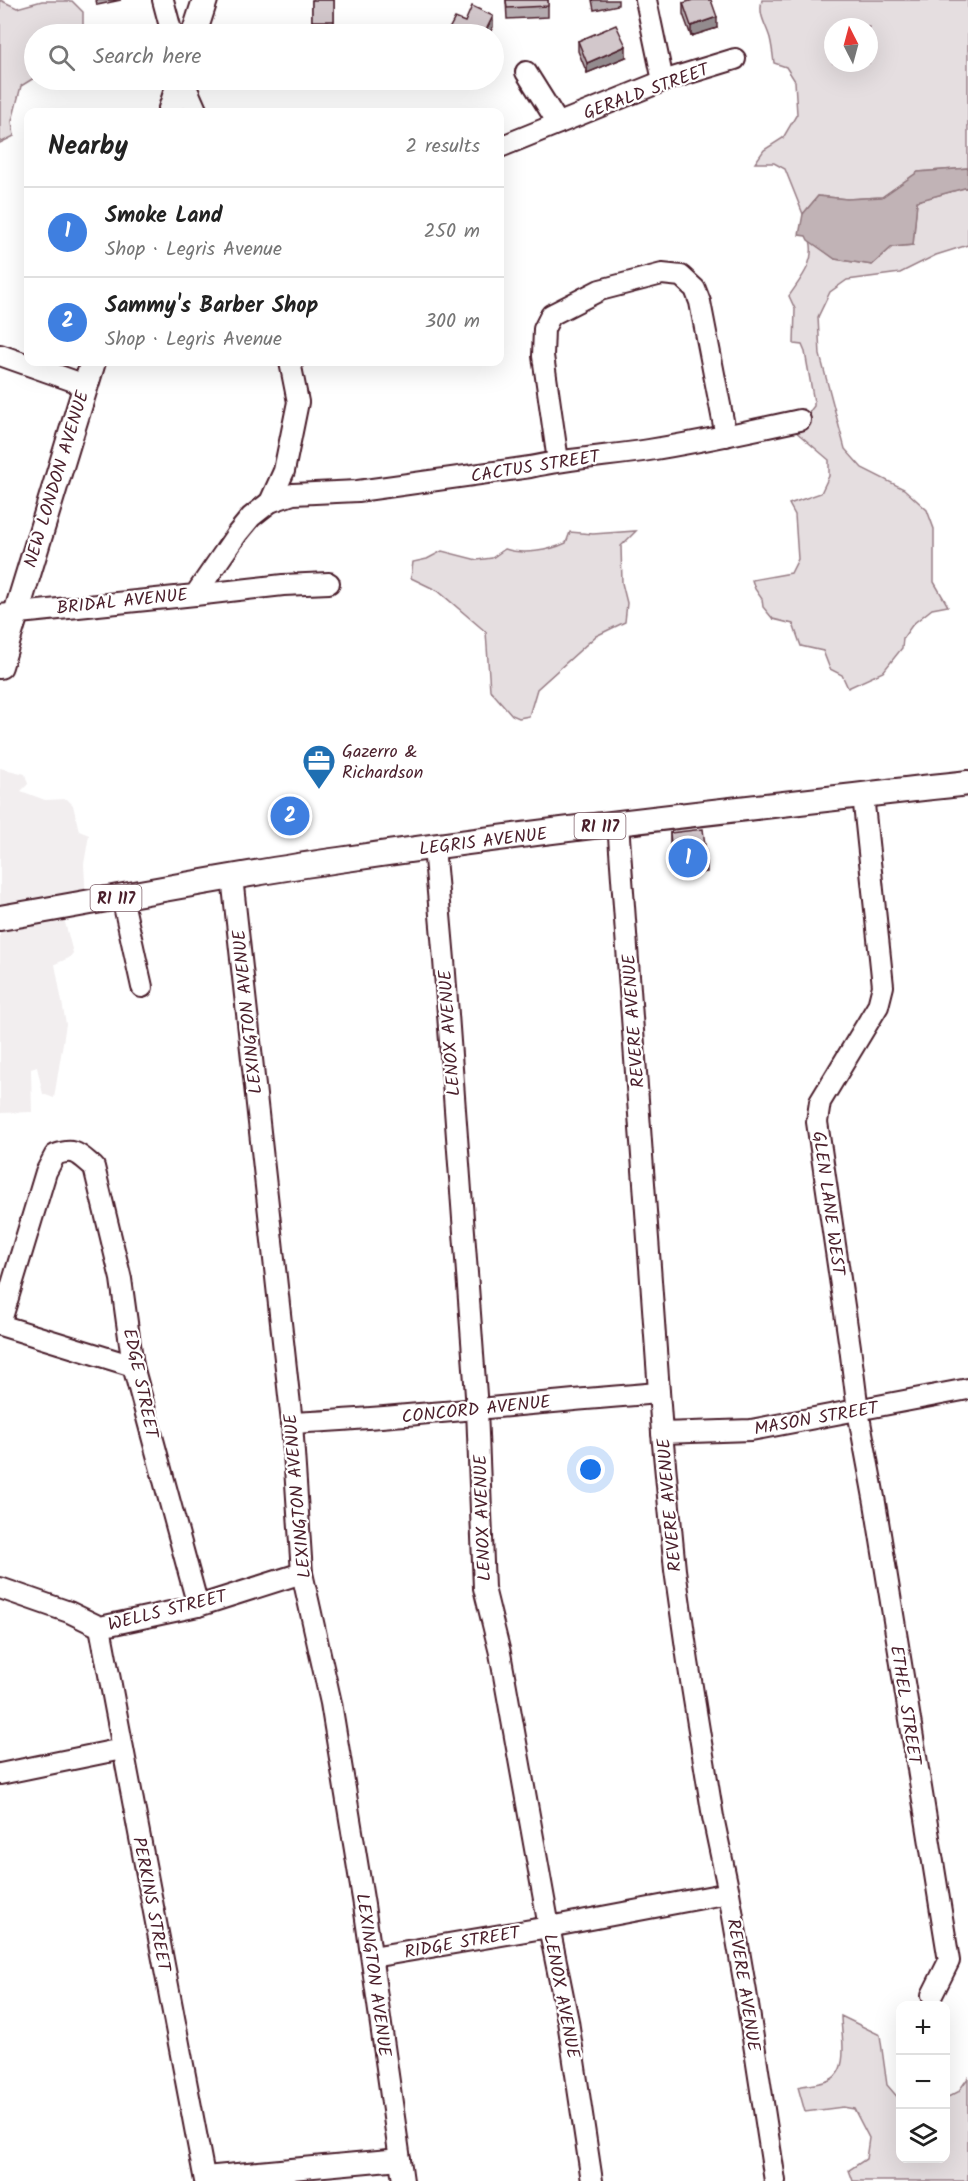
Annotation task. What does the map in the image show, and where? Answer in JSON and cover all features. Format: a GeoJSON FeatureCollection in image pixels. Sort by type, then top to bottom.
{"type":"FeatureCollection","features":[{"type":"Feature","properties":{"kind":"main road"},"geometry":{"type":"LineString","coordinates":[[197,24],[205,0]]}},
{"type":"Feature","properties":{"kind":"main road"},"geometry":{"type":"LineString","coordinates":[[172,108],[178,90]]}},
{"type":"Feature","properties":{"kind":"main road","name":"NEW LONDON AVENUE"},"geometry":{"type":"LineString","coordinates":[[0,666],[8,613],[92,366]]}},
{"type":"Feature","properties":{"kind":"main road","name":"LEGRIS AVENUE"},"geometry":{"type":"LineString","coordinates":[[0,918],[340,859],[618,823],[968,783]]}},
{"type":"Feature","properties":{"kind":"street"},"geometry":{"type":"LineString","coordinates":[[163,0],[169,24]]}},
{"type":"Feature","properties":{"kind":"street"},"geometry":{"type":"LineString","coordinates":[[646,0],[663,81]]}},
{"type":"Feature","properties":{"kind":"street","name":"GERALD STREET"},"geometry":{"type":"LineString","coordinates":[[504,145],[663,81],[735,59]]}},
{"type":"Feature","properties":{"kind":"street"},"geometry":{"type":"LineString","coordinates":[[526,72],[558,123]]}},
{"type":"Feature","properties":{"kind":"street"},"geometry":{"type":"LineString","coordinates":[[187,90],[195,108]]}},
{"type":"Feature","properties":{"kind":"street"},"geometry":{"type":"LineString","coordinates":[[558,461],[543,356],[544,329],[550,315],[600,290],[662,274],[681,276],[694,289],[700,302],[726,436]]}},
{"type":"Feature","properties":{"kind":"street"},"geometry":{"type":"LineString","coordinates":[[0,355],[24,363]]}},
{"type":"Feature","properties":{"kind":"street"},"geometry":{"type":"LineString","coordinates":[[31,366],[85,385]]}},
{"type":"Feature","properties":{"kind":"street","name":"BRIDAL AVENUE"},"geometry":{"type":"LineString","coordinates":[[8,613],[195,595],[237,534],[251,517],[270,502],[284,471],[298,402],[291,366]]}},
{"type":"Feature","properties":{"kind":"street","name":"CACTUS STREET"},"geometry":{"type":"LineString","coordinates":[[270,502],[293,494],[358,491],[647,450],[800,420]]}},
{"type":"Feature","properties":{"kind":"street"},"geometry":{"type":"LineString","coordinates":[[195,595],[283,585],[329,583]]}},
{"type":"Feature","properties":{"kind":"street","name":"GLEN LANE WEST"},"geometry":{"type":"LineString","coordinates":[[858,1411],[817,1122],[820,1102],[878,1006],[883,986],[863,795]]}},
{"type":"Feature","properties":{"kind":"street","name":"REVERE AVENUE"},"geometry":{"type":"LineString","coordinates":[[618,823],[662,1433],[675,1570],[688,1662],[713,1816],[729,1893],[774,2181]]}},
{"type":"Feature","properties":{"kind":"street","name":"LENOX AVENUE"},"geometry":{"type":"LineString","coordinates":[[434,847],[477,1409],[484,1588],[500,1653],[517,1740],[549,1927],[568,2020],[592,2181]]}},
{"type":"Feature","properties":{"kind":"street","name":"LEXINGTON AVENUE"},"geometry":{"type":"LineString","coordinates":[[232,877],[292,1423],[302,1573],[331,1703],[372,1957],[403,2181]]}},
{"type":"Feature","properties":{"kind":"street"},"geometry":{"type":"LineString","coordinates":[[122,897],[142,987]]}},
{"type":"Feature","properties":{"kind":"street","name":"EDGE STREET"},"geometry":{"type":"LineString","coordinates":[[0,1324],[46,1172],[55,1155],[66,1151],[82,1155],[94,1167],[121,1279],[133,1366],[198,1606]]}},
{"type":"Feature","properties":{"kind":"street"},"geometry":{"type":"LineString","coordinates":[[0,1324],[133,1366]]}},
{"type":"Feature","properties":{"kind":"street","name":"MASON STREET"},"geometry":{"type":"LineString","coordinates":[[662,1433],[751,1430],[968,1389]]}},
{"type":"Feature","properties":{"kind":"street","name":"CONCORD AVENUE"},"geometry":{"type":"LineString","coordinates":[[292,1423],[377,1419],[561,1400],[659,1393]]}},
{"type":"Feature","properties":{"kind":"street","name":"ETHEL STREET"},"geometry":{"type":"LineString","coordinates":[[858,1411],[950,1961],[932,1995]]}},
{"type":"Feature","properties":{"kind":"street","name":"WELLS STREET"},"geometry":{"type":"LineString","coordinates":[[0,1588],[69,1612],[100,1627],[198,1606],[302,1573]]}},
{"type":"Feature","properties":{"kind":"street","name":"PERKINS STREET"},"geometry":{"type":"LineString","coordinates":[[100,1627],[205,2179]]}},
{"type":"Feature","properties":{"kind":"street"},"geometry":{"type":"LineString","coordinates":[[0,1774],[122,1749]]}},
{"type":"Feature","properties":{"kind":"street","name":"RIDGE STREET"},"geometry":{"type":"LineString","coordinates":[[372,1957],[729,1893]]}},
{"type":"Feature","properties":{"kind":"street"},"geometry":{"type":"LineString","coordinates":[[205,2179],[400,2159]]}},
{"type":"Feature","properties":{"kind":"shaded area"},"geometry":{"type":"Polygon","coordinates":[[[0,0],[17,8],[42,1],[72,1],[83,12],[83,24],[24,24],[24,84],[21,86],[12,121],[14,136],[0,143],[0,0]]]}},
{"type":"Feature","properties":{"kind":"shaded area"},"geometry":{"type":"Polygon","coordinates":[[[762,0],[968,0],[968,168],[918,172],[882,197],[847,199],[818,196],[803,214],[785,169],[774,163],[755,163],[764,150],[783,138],[797,114],[795,81],[786,67],[774,63],[771,41],[762,15],[762,0]]]}},
{"type":"Feature","properties":{"kind":"shaded area"},"geometry":{"type":"Polygon","coordinates":[[[968,168],[968,187],[917,201],[913,245],[892,247],[872,265],[835,259],[808,240],[806,236],[799,235],[803,214],[818,196],[847,199],[882,197],[918,172],[968,168]]]}},
{"type":"Feature","properties":{"kind":"shaded area"},"geometry":{"type":"Polygon","coordinates":[[[968,187],[968,245],[936,255],[900,273],[847,280],[830,292],[818,317],[820,355],[845,449],[862,468],[904,489],[927,510],[934,529],[934,582],[948,606],[932,609],[913,624],[903,638],[902,648],[883,672],[848,688],[842,675],[830,669],[823,651],[801,646],[793,624],[773,619],[763,607],[762,599],[752,580],[791,573],[798,559],[795,515],[789,504],[821,493],[829,476],[829,460],[795,431],[814,406],[814,402],[805,352],[802,345],[794,344],[795,309],[789,296],[809,263],[810,240],[835,259],[872,265],[892,247],[913,245],[917,201],[968,187]]]}},
{"type":"Feature","properties":{"kind":"shaded area"},"geometry":{"type":"Polygon","coordinates":[[[636,531],[621,546],[622,583],[627,603],[625,622],[596,636],[537,689],[529,716],[519,718],[512,715],[490,690],[486,632],[438,591],[411,578],[413,562],[427,559],[442,551],[477,560],[492,558],[505,549],[528,552],[552,548],[566,543],[570,532],[593,534],[636,531]]]}},
{"type":"Feature","properties":{"kind":"shaded area"},"geometry":{"type":"Polygon","coordinates":[[[0,768],[25,774],[28,784],[21,791],[45,800],[67,799],[73,805],[79,831],[89,835],[84,864],[86,901],[62,911],[73,953],[69,958],[55,964],[66,1024],[54,1098],[43,1094],[37,1067],[31,1069],[32,1112],[0,1113],[0,768]]]}},
{"type":"Feature","properties":{"kind":"shaded area"},"geometry":{"type":"Polygon","coordinates":[[[841,2016],[880,2035],[887,2085],[896,2095],[896,2163],[950,2163],[950,2096],[958,2092],[968,2078],[968,2181],[853,2181],[849,2170],[866,2159],[869,2138],[854,2109],[843,2107],[805,2112],[798,2087],[827,2081],[834,2077],[842,2062],[841,2016]]]}},
{"type":"Feature","properties":{"kind":"building"},"geometry":{"type":"Polygon","coordinates":[[[312,0],[334,0],[334,21],[312,21],[312,0]]]}},
{"type":"Feature","properties":{"kind":"building"},"geometry":{"type":"Polygon","coordinates":[[[506,0],[548,0],[548,6],[507,8],[506,0]]]}},
{"type":"Feature","properties":{"kind":"building"},"geometry":{"type":"Polygon","coordinates":[[[693,0],[711,0],[717,17],[691,26],[683,3],[693,0]]]}},
{"type":"Feature","properties":{"kind":"building"},"geometry":{"type":"Polygon","coordinates":[[[472,6],[493,16],[489,24],[452,24],[455,18],[465,22],[472,6]]]}},
{"type":"Feature","properties":{"kind":"building"},"geometry":{"type":"Polygon","coordinates":[[[616,25],[626,46],[587,63],[578,41],[616,25]]]}},
{"type":"Feature","properties":{"kind":"building"},"geometry":{"type":"Polygon","coordinates":[[[703,829],[707,862],[673,866],[670,833],[703,829]]]}},
{"type":"Feature","properties":{"kind":"place","name":"Gazerro & Richardson"},"geometry":{"type":"Point","coordinates":[319,790]}},
{"type":"Feature","properties":{"kind":"place","name":"Sammy's Barber Shop"},"geometry":{"type":"Point","coordinates":[290,816]}},
{"type":"Feature","properties":{"kind":"place","name":"Smoke Land"},"geometry":{"type":"Point","coordinates":[688,858]}}]}
